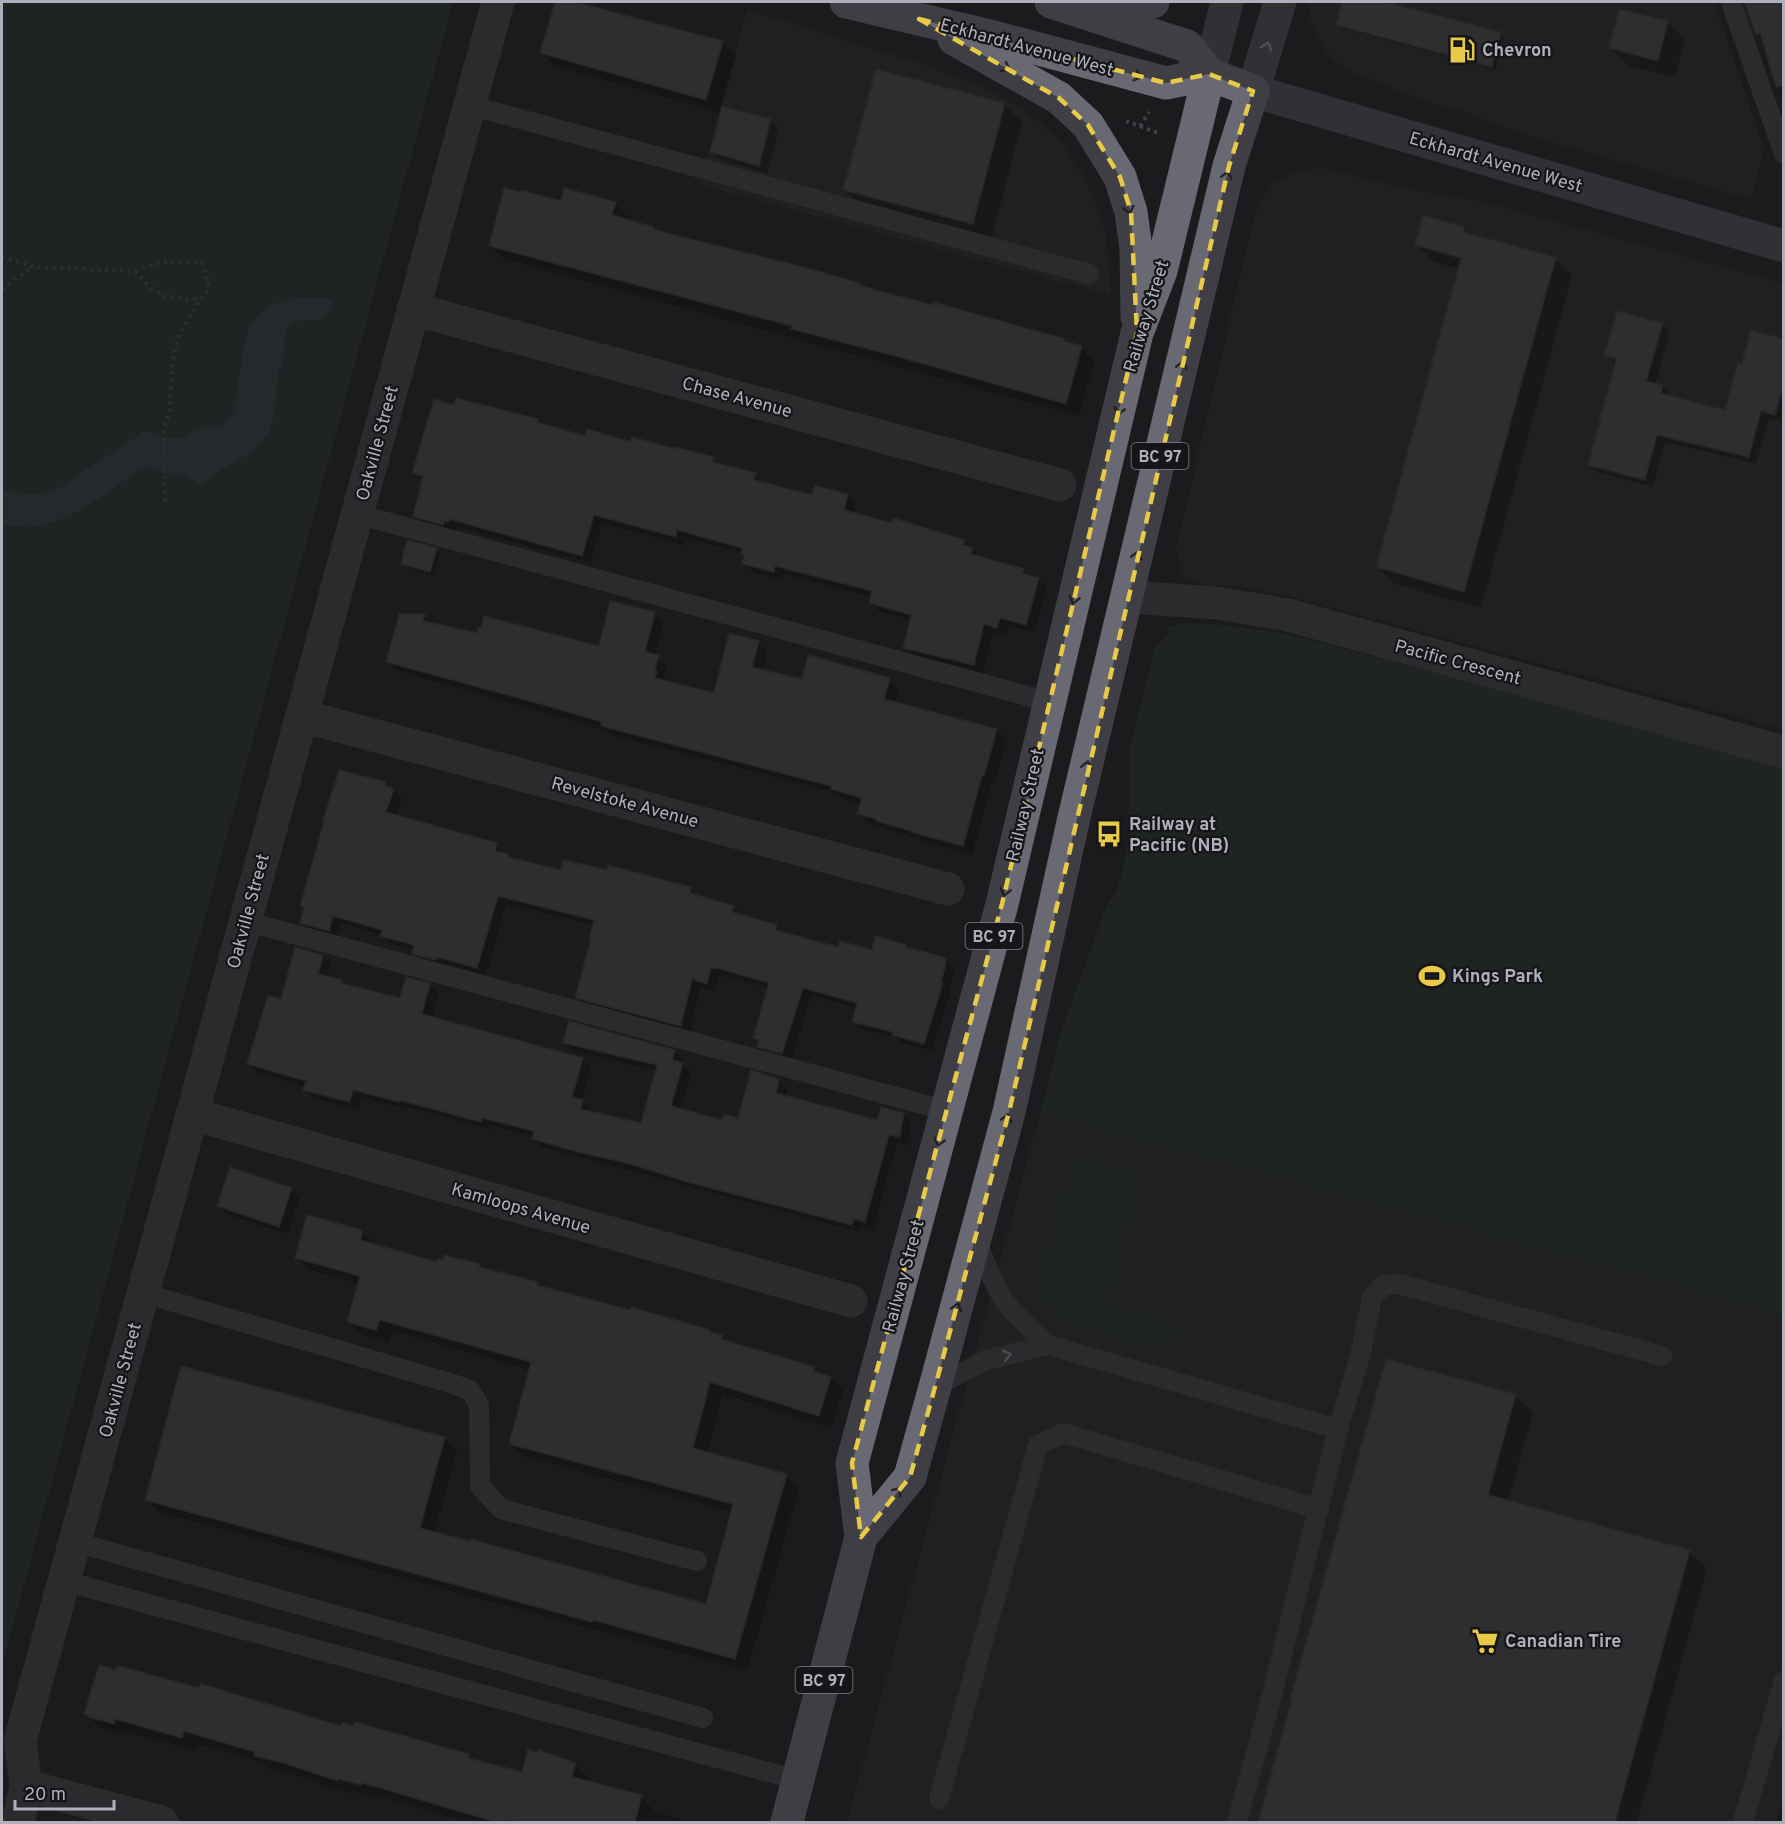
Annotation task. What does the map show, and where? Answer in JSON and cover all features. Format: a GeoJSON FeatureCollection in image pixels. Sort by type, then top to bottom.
{"type":"FeatureCollection","features":[{"type":"Feature","properties":{"kind":"highway","name":"Eckhardt Avenue West"},"geometry":{"type":"LineString","coordinates":[[846,2],[1166,83],[1209,74],[1253,91]]}},
{"type":"Feature","properties":{"kind":"highway"},"geometry":{"type":"LineString","coordinates":[[1063,5],[1133,6],[1152,2]]}},
{"type":"Feature","properties":{"kind":"highway"},"geometry":{"type":"LineString","coordinates":[[1063,5],[1187,46],[1209,74]]}},
{"type":"Feature","properties":{"kind":"highway"},"geometry":{"type":"LineString","coordinates":[[919,19],[1059,98],[1088,125],[1119,177],[1131,212],[1136,249],[1137,333]]}},
{"type":"Feature","properties":{"kind":"highway","name":"Railway Street"},"geometry":{"type":"LineString","coordinates":[[787,1822],[861,1537],[852,1463],[1002,904],[1137,333],[1161,271],[1209,74]]}},
{"type":"Feature","properties":{"kind":"highway","name":"Railway Street"},"geometry":{"type":"LineString","coordinates":[[861,1537],[910,1477],[935,1387],[1009,1112],[1073,822],[1229,166],[1253,91]]}},
{"type":"Feature","properties":{"kind":"main road"},"geometry":{"type":"LineString","coordinates":[[1209,74],[1227,2]]}},
{"type":"Feature","properties":{"kind":"main road"},"geometry":{"type":"LineString","coordinates":[[1253,91],[1280,2]]}},
{"type":"Feature","properties":{"kind":"main road","name":"Eckhardt Avenue West"},"geometry":{"type":"LineString","coordinates":[[1253,91],[1784,246]]}},
{"type":"Feature","properties":{"kind":"street","name":"Oakville Street"},"geometry":{"type":"LineString","coordinates":[[18,1822],[26,1786],[20,1741],[498,2]]}},
{"type":"Feature","properties":{"kind":"street","name":"Chase Avenue"},"geometry":{"type":"LineString","coordinates":[[413,309],[1060,486]]}},
{"type":"Feature","properties":{"kind":"street","name":"Pacific Crescent"},"geometry":{"type":"LineString","coordinates":[[1127,597],[1217,603],[1288,615],[1784,752]]}},
{"type":"Feature","properties":{"kind":"street","name":"Revelstoke Avenue"},"geometry":{"type":"LineString","coordinates":[[302,716],[948,889]]}},
{"type":"Feature","properties":{"kind":"street","name":"Kamloops Avenue"},"geometry":{"type":"LineString","coordinates":[[192,1114],[850,1301]]}},
{"type":"Feature","properties":{"kind":"street"},"geometry":{"type":"LineString","coordinates":[[26,1786],[162,1822]]}},
{"type":"Feature","properties":{"kind":"lane"},"geometry":{"type":"LineString","coordinates":[[1731,2],[1784,154]]}},
{"type":"Feature","properties":{"kind":"lane"},"geometry":{"type":"LineString","coordinates":[[469,105],[1089,274]]}},
{"type":"Feature","properties":{"kind":"lane"},"geometry":{"type":"LineString","coordinates":[[357,514],[1050,702]]}},
{"type":"Feature","properties":{"kind":"lane"},"geometry":{"type":"LineString","coordinates":[[245,921],[948,1111]]}},
{"type":"Feature","properties":{"kind":"lane"},"geometry":{"type":"LineString","coordinates":[[975,1238],[997,1289],[1005,1301],[1014,1313],[1048,1345],[1338,1430]]}},
{"type":"Feature","properties":{"kind":"lane"},"geometry":{"type":"LineString","coordinates":[[1237,1822],[1338,1430],[1360,1356],[1372,1298],[1383,1285],[1399,1284],[1662,1356]]}},
{"type":"Feature","properties":{"kind":"lane"},"geometry":{"type":"LineString","coordinates":[[143,1293],[470,1390],[479,1405],[480,1486],[501,1509],[697,1561]]}},
{"type":"Feature","properties":{"kind":"lane"},"geometry":{"type":"LineString","coordinates":[[935,1387],[986,1360],[1048,1345]]}},
{"type":"Feature","properties":{"kind":"lane"},"geometry":{"type":"LineString","coordinates":[[939,1799],[1038,1445],[1063,1433],[1319,1509]]}},
{"type":"Feature","properties":{"kind":"lane"},"geometry":{"type":"LineString","coordinates":[[75,1542],[703,1718]]}},
{"type":"Feature","properties":{"kind":"lane"},"geometry":{"type":"LineString","coordinates":[[64,1581],[798,1780]]}},
{"type":"Feature","properties":{"kind":"lane"},"geometry":{"type":"LineString","coordinates":[[1743,1822],[1784,1681]]}},
{"type":"Feature","properties":{"kind":"path"},"geometry":{"type":"LineString","coordinates":[[1140,126],[1150,111]]}},
{"type":"Feature","properties":{"kind":"path"},"geometry":{"type":"LineString","coordinates":[[1122,120],[1162,134]]}},
{"type":"Feature","properties":{"kind":"path"},"geometry":{"type":"LineString","coordinates":[[2,256],[34,267],[135,271],[150,264],[186,261],[202,263],[209,289],[179,334],[172,363],[171,408],[164,430],[165,501]]}},
{"type":"Feature","properties":{"kind":"path"},"geometry":{"type":"LineString","coordinates":[[2,289],[34,267]]}},
{"type":"Feature","properties":{"kind":"path"},"geometry":{"type":"LineString","coordinates":[[135,271],[151,288],[164,296],[192,300],[202,297]]}},
{"type":"Feature","properties":{"kind":"highlighted area"},"geometry":{"type":"Polygon","coordinates":[[[919,19],[1166,83],[1209,74],[1253,91],[1229,166],[1009,1112],[935,1387],[910,1477],[861,1537],[852,1463],[1002,904],[1137,333],[1131,212],[1120,177],[1088,125],[1059,98],[919,19]]]}},
{"type":"Feature","properties":{"kind":"shaded area"},"geometry":{"type":"Polygon","coordinates":[[[2,2],[453,2],[2,1666],[2,2]]]}},
{"type":"Feature","properties":{"kind":"shaded area"},"geometry":{"type":"Polygon","coordinates":[[[1309,2],[1714,2],[1764,149],[1752,199],[1527,135],[1471,114],[1421,100],[1361,76],[1343,67],[1326,52],[1310,19],[1309,2]]]}},
{"type":"Feature","properties":{"kind":"shaded area"},"geometry":{"type":"Polygon","coordinates":[[[747,10],[916,62],[983,87],[1023,109],[1061,141],[1083,175],[1099,212],[1106,236],[1111,295],[700,185],[747,10]]]}},
{"type":"Feature","properties":{"kind":"shaded area"},"geometry":{"type":"Polygon","coordinates":[[[1321,168],[1416,191],[1475,200],[1783,283],[1783,729],[1288,596],[1240,587],[1206,585],[1186,579],[1178,572],[1183,567],[1178,560],[1176,549],[1255,213],[1274,183],[1298,170],[1321,168]]]}},
{"type":"Feature","properties":{"kind":"shaded area"},"geometry":{"type":"Polygon","coordinates":[[[310,297],[330,299],[333,308],[320,318],[293,322],[287,329],[272,422],[265,438],[250,452],[220,471],[202,486],[186,475],[170,475],[150,467],[139,470],[100,498],[56,521],[25,527],[2,524],[2,490],[23,494],[51,492],[144,430],[159,436],[177,438],[188,436],[195,430],[218,426],[225,422],[231,416],[235,405],[242,355],[251,326],[270,306],[287,300],[310,297]]]}},
{"type":"Feature","properties":{"kind":"shaded area","name":"Kings Park"},"geometry":{"type":"Polygon","coordinates":[[[1185,623],[1222,625],[1288,634],[1783,764],[1783,1315],[1040,1114],[1059,1039],[1103,914],[1118,887],[1128,848],[1130,749],[1154,651],[1161,641],[1170,635],[1166,628],[1185,623]]]}},
{"type":"Feature","properties":{"kind":"shaded area"},"geometry":{"type":"Polygon","coordinates":[[[1040,1114],[1783,1315],[1783,1822],[847,1822],[1040,1114]]]}},
{"type":"Feature","properties":{"kind":"shaded area"},"geometry":{"type":"Polygon","coordinates":[[[1073,1155],[1144,1174],[1110,1303],[1195,1330],[1166,1345],[1111,1340],[1055,1315],[1032,1292],[1073,1155]]]}},
{"type":"Feature","properties":{"kind":"building"},"geometry":{"type":"Polygon","coordinates":[[[555,2],[575,2],[723,41],[706,100],[540,53],[555,2]]]}},
{"type":"Feature","properties":{"kind":"building","name":"Chevron"},"geometry":{"type":"Polygon","coordinates":[[[1342,2],[1387,2],[1501,32],[1492,67],[1336,25],[1342,2]]]}},
{"type":"Feature","properties":{"kind":"building"},"geometry":{"type":"Polygon","coordinates":[[[1744,2],[1784,2],[1784,86],[1776,87],[1760,33],[1756,35],[1744,2]]]}},
{"type":"Feature","properties":{"kind":"building"},"geometry":{"type":"Polygon","coordinates":[[[1619,9],[1668,21],[1658,61],[1609,48],[1619,9]]]}},
{"type":"Feature","properties":{"kind":"building"},"geometry":{"type":"Polygon","coordinates":[[[876,69],[1005,103],[973,224],[843,190],[876,69]]]}},
{"type":"Feature","properties":{"kind":"building"},"geometry":{"type":"Polygon","coordinates":[[[722,106],[771,119],[759,166],[710,152],[722,106]]]}},
{"type":"Feature","properties":{"kind":"building"},"geometry":{"type":"Polygon","coordinates":[[[504,188],[521,192],[521,190],[561,201],[564,188],[616,202],[612,215],[654,227],[654,229],[804,267],[883,292],[933,305],[933,302],[1065,339],[1064,341],[1082,346],[1066,404],[791,329],[792,326],[489,246],[504,188]]]}},
{"type":"Feature","properties":{"kind":"building"},"geometry":{"type":"Polygon","coordinates":[[[1423,215],[1464,227],[1463,232],[1556,257],[1464,592],[1376,567],[1461,258],[1415,245],[1423,215]]]}},
{"type":"Feature","properties":{"kind":"building"},"geometry":{"type":"Polygon","coordinates":[[[1617,311],[1663,323],[1646,381],[1663,385],[1661,393],[1725,410],[1738,362],[1742,363],[1751,330],[1784,339],[1784,381],[1775,415],[1761,411],[1749,457],[1657,435],[1645,480],[1588,465],[1616,359],[1604,356],[1617,311]]]}},
{"type":"Feature","properties":{"kind":"building"},"geometry":{"type":"Polygon","coordinates":[[[456,398],[538,419],[537,422],[585,436],[587,429],[631,442],[632,437],[714,457],[713,462],[756,473],[754,480],[812,495],[814,485],[848,494],[844,510],[892,523],[893,518],[964,540],[963,545],[973,548],[971,554],[1024,569],[1022,573],[1039,578],[1026,625],[1000,618],[997,628],[984,624],[974,665],[903,648],[911,615],[869,603],[872,591],[775,566],[774,572],[742,564],[744,555],[741,554],[742,548],[677,530],[676,537],[594,515],[582,556],[449,519],[448,522],[444,521],[443,525],[413,517],[423,476],[412,473],[434,399],[454,405],[456,398]]]}},
{"type":"Feature","properties":{"kind":"building"},"geometry":{"type":"Polygon","coordinates":[[[407,540],[437,548],[430,572],[401,564],[407,540]]]}},
{"type":"Feature","properties":{"kind":"building"},"geometry":{"type":"Polygon","coordinates":[[[610,601],[655,612],[645,652],[659,655],[655,678],[714,693],[729,633],[759,641],[752,667],[802,679],[808,655],[890,678],[884,699],[997,729],[963,846],[857,814],[862,798],[831,789],[831,786],[601,726],[602,722],[562,710],[386,662],[399,614],[425,614],[423,621],[477,633],[484,616],[599,646],[610,601]]]}},
{"type":"Feature","properties":{"kind":"building"},"geometry":{"type":"Polygon","coordinates":[[[339,770],[386,782],[385,786],[394,789],[386,812],[497,843],[495,851],[509,854],[508,857],[561,870],[563,860],[607,870],[608,865],[691,887],[690,893],[734,906],[732,912],[777,925],[775,930],[838,947],[840,941],[872,950],[875,936],[947,958],[941,983],[943,983],[924,1044],[892,1035],[893,1032],[852,1022],[857,1003],[803,988],[782,1054],[757,1047],[759,1040],[753,1038],[769,983],[717,968],[711,968],[707,984],[692,979],[681,1026],[575,998],[594,920],[498,896],[477,968],[437,957],[436,960],[412,954],[414,945],[380,936],[382,930],[333,916],[329,931],[300,923],[304,907],[300,906],[339,770]]]}},
{"type":"Feature","properties":{"kind":"building"},"geometry":{"type":"Polygon","coordinates":[[[295,947],[323,955],[318,974],[342,980],[341,983],[400,998],[406,977],[430,983],[422,1014],[583,1058],[572,1097],[583,1100],[581,1109],[641,1123],[657,1065],[563,1043],[569,1021],[675,1050],[672,1060],[683,1063],[671,1106],[722,1120],[724,1114],[738,1118],[751,1070],[779,1079],[776,1093],[877,1120],[881,1107],[904,1113],[900,1137],[889,1135],[865,1222],[853,1219],[852,1225],[532,1139],[534,1131],[482,1118],[481,1122],[353,1090],[350,1102],[303,1090],[306,1081],[247,1064],[268,995],[281,999],[295,947]]]}},
{"type":"Feature","properties":{"kind":"building"},"geometry":{"type":"Polygon","coordinates":[[[230,1167],[292,1188],[279,1227],[217,1206],[230,1167]]]}},
{"type":"Feature","properties":{"kind":"building"},"geometry":{"type":"Polygon","coordinates":[[[307,1215],[363,1230],[360,1240],[437,1262],[438,1259],[443,1260],[444,1255],[480,1264],[479,1267],[538,1282],[537,1285],[630,1310],[631,1307],[710,1330],[710,1332],[722,1335],[721,1339],[815,1367],[813,1371],[831,1377],[819,1416],[710,1382],[693,1448],[787,1474],[735,1659],[145,1500],[181,1366],[445,1437],[420,1528],[469,1541],[470,1539],[706,1604],[733,1504],[509,1444],[531,1362],[380,1320],[376,1330],[347,1322],[360,1276],[295,1258],[307,1215]]]}},
{"type":"Feature","properties":{"kind":"building","name":"Canadian Tire"},"geometry":{"type":"Polygon","coordinates":[[[1386,1359],[1516,1394],[1488,1495],[1690,1550],[1615,1822],[1258,1822],[1292,1699],[1290,1698],[1386,1359]]]}},
{"type":"Feature","properties":{"kind":"building"},"geometry":{"type":"Polygon","coordinates":[[[99,1665],[116,1670],[117,1666],[199,1688],[201,1684],[341,1726],[342,1722],[354,1726],[355,1722],[469,1754],[468,1758],[522,1772],[528,1749],[538,1753],[539,1750],[576,1763],[572,1777],[642,1795],[635,1822],[517,1822],[507,1820],[496,1822],[363,1783],[362,1785],[339,1779],[338,1781],[284,1763],[254,1756],[255,1752],[184,1731],[182,1738],[115,1719],[114,1724],[89,1717],[84,1714],[99,1665]]]}},
{"type":"Feature","properties":{"kind":"place","name":"Chevron"},"geometry":{"type":"Point","coordinates":[1462,50]}},
{"type":"Feature","properties":{"kind":"place","name":"Railway at Pacific (NB)"},"geometry":{"type":"Point","coordinates":[1109,834]}},
{"type":"Feature","properties":{"kind":"place","name":"Kings Park"},"geometry":{"type":"Point","coordinates":[1432,976]}},
{"type":"Feature","properties":{"kind":"place","name":"Canadian Tire"},"geometry":{"type":"Point","coordinates":[1485,1641]}}]}
